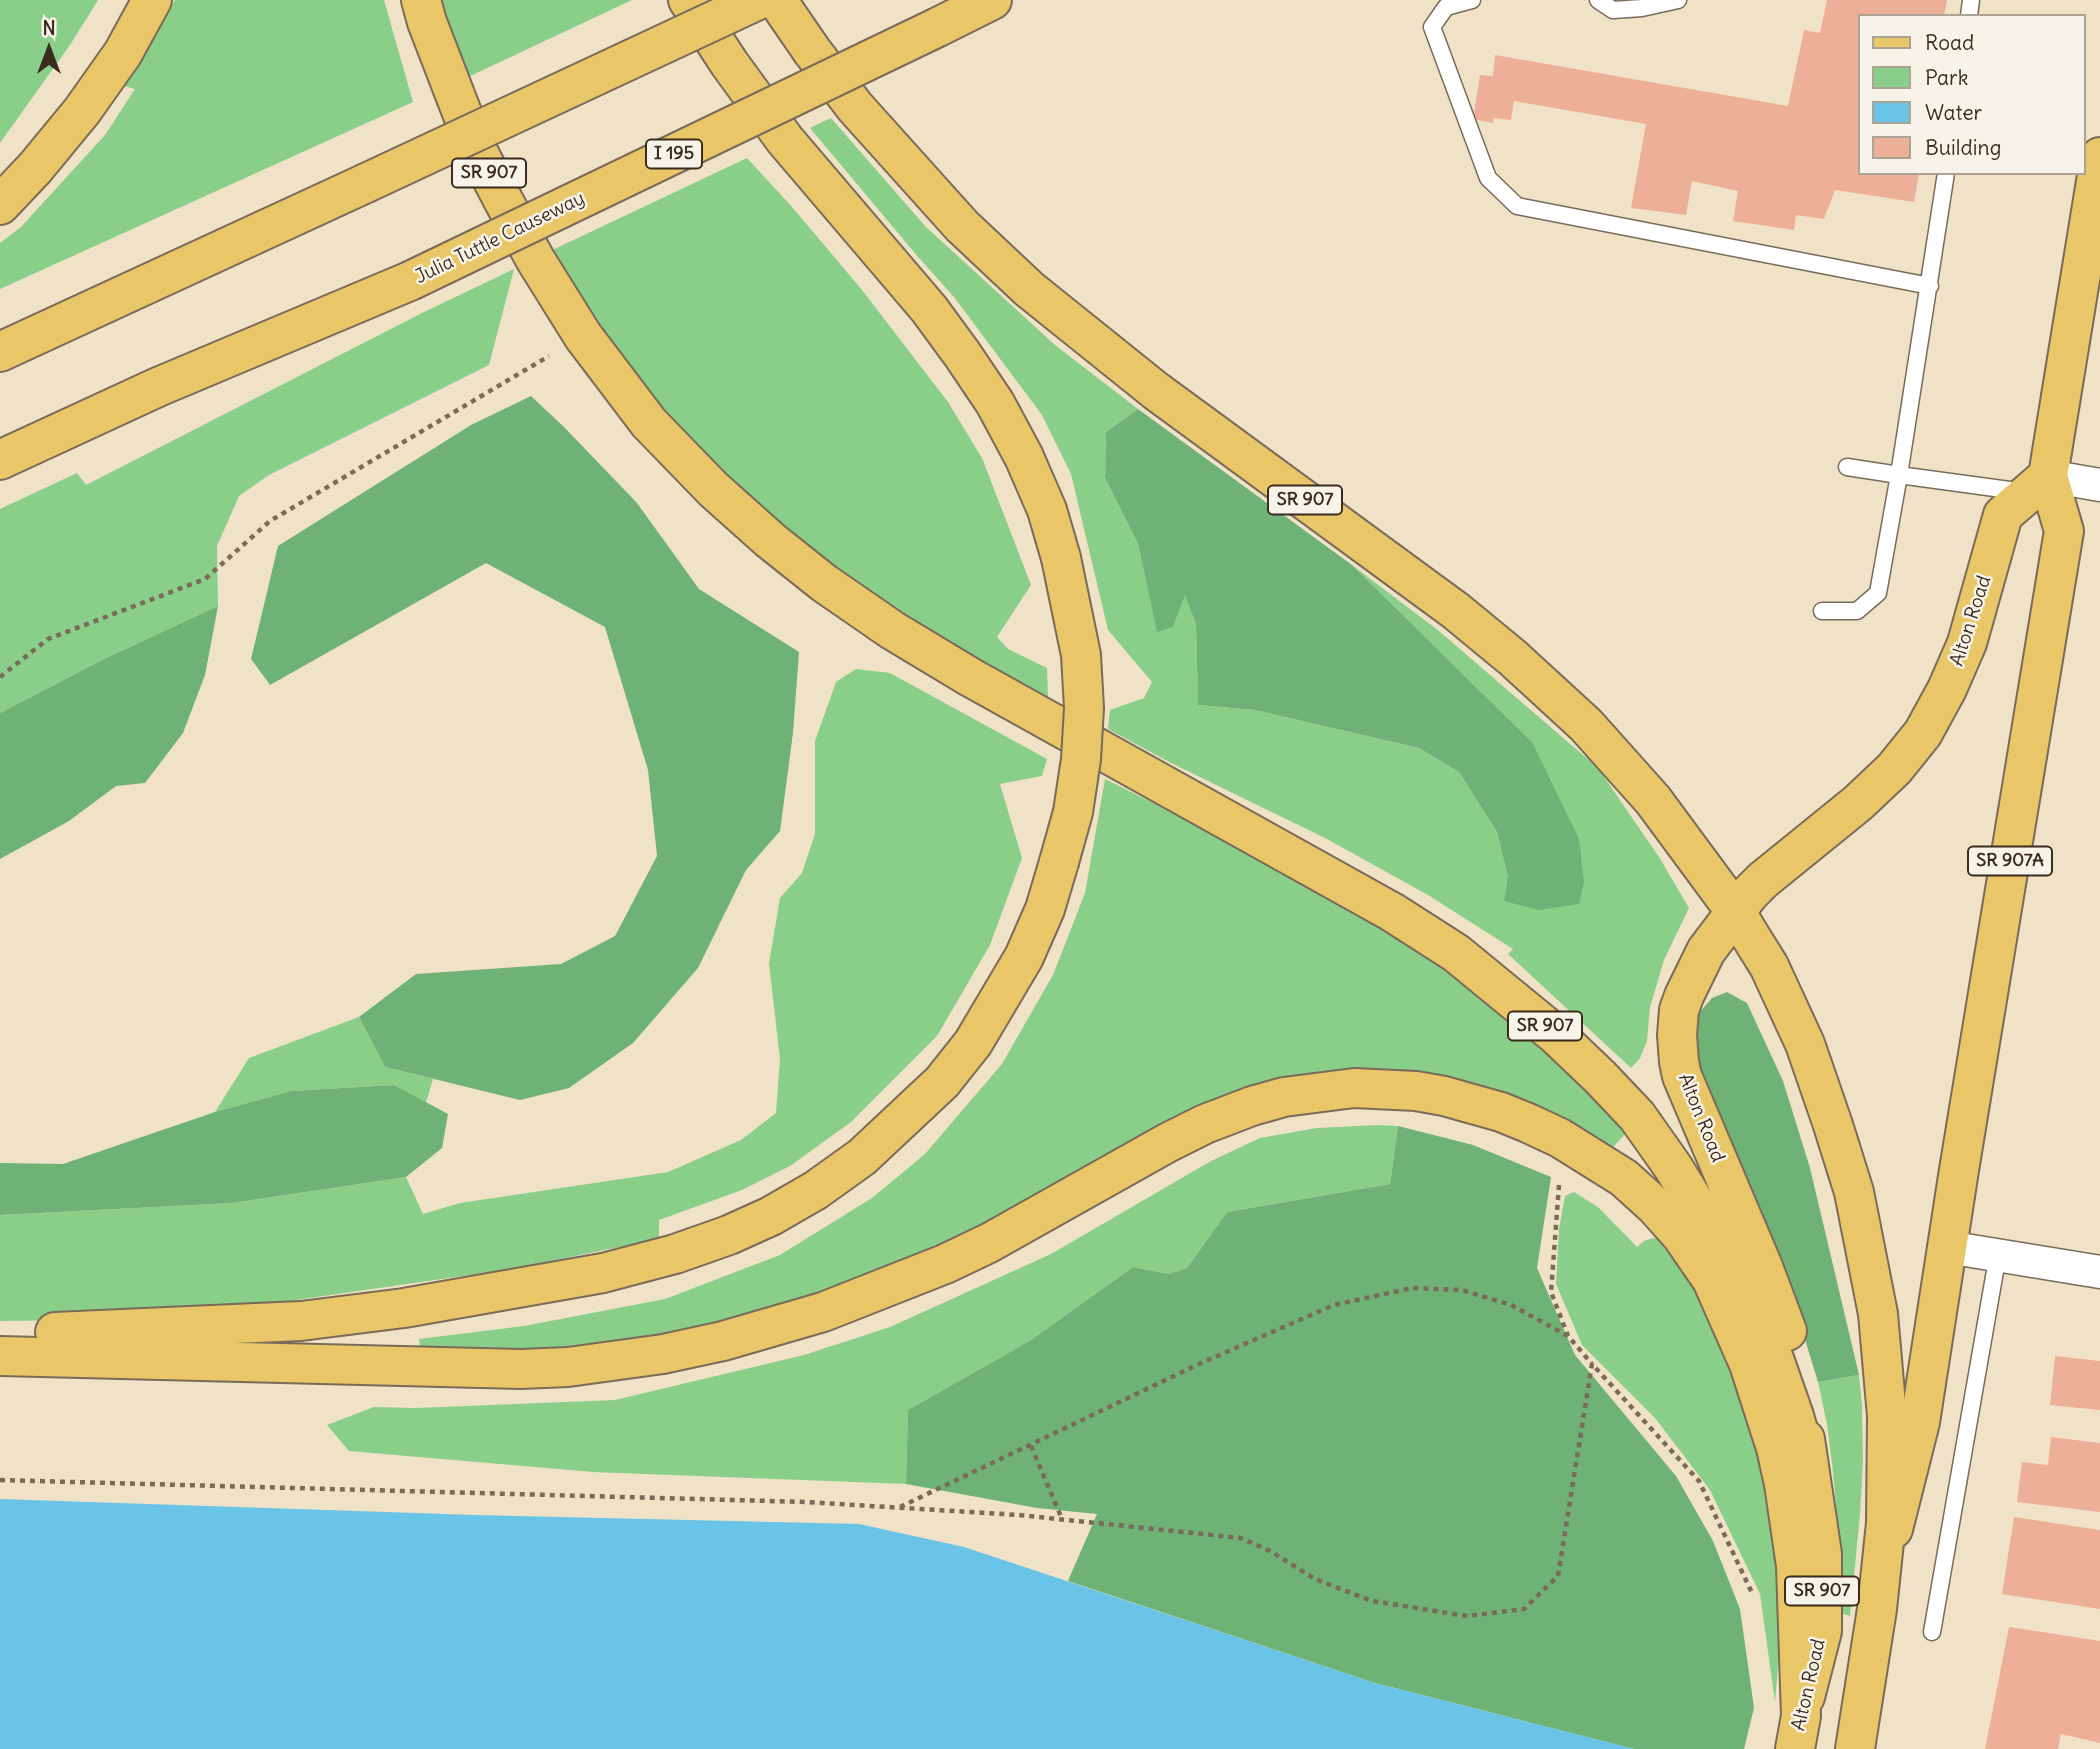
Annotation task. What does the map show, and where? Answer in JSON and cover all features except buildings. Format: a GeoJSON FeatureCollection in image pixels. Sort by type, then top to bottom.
{"type":"FeatureCollection","features":[{"type":"Feature","properties":{"kind":"main road"},"geometry":{"type":"LineString","coordinates":[[0,205],[36,168],[82,111],[123,53],[152,0]]}},
{"type":"Feature","properties":{"kind":"main road","name":"SR 907"},"geometry":{"type":"LineString","coordinates":[[421,0],[474,144],[536,259],[583,336],[649,423],[713,489],[770,540],[824,583],[892,630],[970,677],[1392,912],[1456,953],[1556,1035],[1637,1116],[1703,1216],[1738,1278],[1773,1356],[1808,1465]]}},
{"type":"Feature","properties":{"kind":"main road"},"geometry":{"type":"LineString","coordinates":[[0,1333],[90,1332],[301,1321],[391,1310],[603,1273],[675,1254],[729,1235],[771,1216],[816,1189],[862,1157],[906,1118],[942,1082],[973,1043],[1024,957],[1045,909],[1073,812],[1084,708],[1080,655],[1061,558],[1047,510],[1024,457],[995,403],[962,354],[929,309],[785,140],[729,63],[688,0]]}},
{"type":"Feature","properties":{"kind":"main road"},"geometry":{"type":"LineString","coordinates":[[0,352],[758,0]]}},
{"type":"Feature","properties":{"kind":"main road","name":"SR 907"},"geometry":{"type":"LineString","coordinates":[[777,0],[855,107],[962,226],[1029,289],[1116,360],[1412,577],[1531,674],[1586,724],[1631,773],[1735,911],[1769,966],[1805,1044],[1844,1159],[1868,1254],[1878,1314],[1887,1416],[1886,1523],[1857,1737]]}},
{"type":"Feature","properties":{"kind":"main road","name":"Julia Tuttle Causeway"},"geometry":{"type":"LineString","coordinates":[[0,460],[158,387],[410,281],[992,0]]}},
{"type":"Feature","properties":{"kind":"main road","name":"SR 907A"},"geometry":{"type":"LineString","coordinates":[[1881,1575],[1920,1422],[2064,531],[2038,485],[2095,224],[2100,156]]}},
{"type":"Feature","properties":{"kind":"main road","name":"Alton Road"},"geometry":{"type":"LineString","coordinates":[[1798,1732],[1822,1631],[1822,1554],[1794,1355],[1763,1267],[1689,1094],[1679,1062],[1678,1022],[1684,996],[1706,951],[1735,911],[1763,880],[1858,803],[1894,769],[1923,733],[1947,689],[1967,643],[2003,515],[2038,485]]}},
{"type":"Feature","properties":{"kind":"main road"},"geometry":{"type":"LineString","coordinates":[[0,1356],[521,1369],[568,1367],[663,1354],[723,1341],[823,1312],[892,1286],[989,1244],[1167,1143],[1205,1124],[1252,1106],[1284,1097],[1354,1088],[1416,1091],[1444,1096],[1501,1112],[1560,1138],[1624,1178],[1668,1220],[1707,1272],[1740,1341],[1776,1448],[1786,1497],[1796,1566],[1798,1732]]}},
{"type":"Feature","properties":{"kind":"street"},"geometry":{"type":"LineString","coordinates":[[2038,485],[2100,485]]}},
{"type":"Feature","properties":{"kind":"street"},"geometry":{"type":"LineString","coordinates":[[1947,1247],[2100,1272]]}},
{"type":"Feature","properties":{"kind":"lane"},"geometry":{"type":"LineString","coordinates":[[1472,0],[1446,7],[1432,27],[1488,178],[1517,206],[1930,286]]}},
{"type":"Feature","properties":{"kind":"lane"},"geometry":{"type":"LineString","coordinates":[[1598,0],[1613,10],[1642,8],[1678,0]]}},
{"type":"Feature","properties":{"kind":"lane"},"geometry":{"type":"LineString","coordinates":[[1822,611],[1857,611],[1878,593],[1930,286],[1946,175]]}},
{"type":"Feature","properties":{"kind":"lane"},"geometry":{"type":"LineString","coordinates":[[1847,467],[1899,475],[2038,485]]}},
{"type":"Feature","properties":{"kind":"lane"},"geometry":{"type":"LineString","coordinates":[[1932,1632],[1998,1254]]}},
{"type":"Feature","properties":{"kind":"path"},"geometry":{"type":"LineString","coordinates":[[0,677],[48,639],[205,579],[270,521],[583,336]]}},
{"type":"Feature","properties":{"kind":"path"},"geometry":{"type":"LineString","coordinates":[[1560,1138],[1559,1201],[1551,1292],[1567,1336]]}},
{"type":"Feature","properties":{"kind":"path"},"geometry":{"type":"LineString","coordinates":[[899,1508],[1199,1364],[1334,1305],[1412,1288],[1462,1290],[1511,1305],[1567,1336],[1699,1481],[1753,1592],[1754,1604]]}},
{"type":"Feature","properties":{"kind":"path"},"geometry":{"type":"LineString","coordinates":[[0,1480],[806,1502],[1062,1519],[1241,1538],[1270,1551],[1315,1579],[1372,1601],[1467,1616],[1524,1609],[1558,1576],[1592,1364]]}},
{"type":"Feature","properties":{"kind":"path"},"geometry":{"type":"LineString","coordinates":[[1031,1446],[1062,1519]]}},
{"type":"Feature","properties":{"kind":"green space"},"geometry":{"type":"Polygon","coordinates":[[[0,0],[98,0],[70,45],[0,143],[0,0]]]}},
{"type":"Feature","properties":{"kind":"green space"},"geometry":{"type":"Polygon","coordinates":[[[175,0],[384,0],[413,102],[0,289],[0,243],[21,227],[105,135],[135,89],[124,86],[175,0]]]}},
{"type":"Feature","properties":{"kind":"green space"},"geometry":{"type":"Polygon","coordinates":[[[432,0],[632,0],[466,78],[432,0]]]}},
{"type":"Feature","properties":{"kind":"green space"},"geometry":{"type":"Polygon","coordinates":[[[831,118],[926,227],[1055,345],[1138,409],[1106,432],[1105,478],[1138,544],[1157,631],[1173,627],[1185,593],[1196,624],[1198,705],[1255,710],[1419,748],[1459,772],[1497,832],[1508,877],[1532,742],[1352,565],[1439,631],[1598,768],[1659,857],[1689,908],[1664,960],[1650,1007],[1647,1041],[1640,1058],[1631,1068],[1508,954],[1513,949],[1428,895],[1325,838],[1171,763],[1108,729],[1110,710],[1144,698],[1152,682],[1108,630],[1071,474],[1042,415],[954,297],[810,128],[831,118]]]}},
{"type":"Feature","properties":{"kind":"green space"},"geometry":{"type":"Polygon","coordinates":[[[747,158],[862,290],[948,402],[982,458],[1031,585],[997,637],[1008,649],[1047,668],[1048,698],[924,634],[765,515],[674,426],[573,303],[546,253],[747,158]]]}},
{"type":"Feature","properties":{"kind":"green space"},"geometry":{"type":"Polygon","coordinates":[[[514,269],[489,365],[269,475],[239,496],[217,546],[218,606],[104,659],[0,713],[0,509],[77,473],[86,485],[422,313],[514,269]]]}},
{"type":"Feature","properties":{"kind":"green space"},"geometry":{"type":"Polygon","coordinates":[[[531,396],[637,503],[699,589],[799,652],[793,733],[780,831],[746,870],[698,968],[633,1043],[569,1088],[520,1100],[385,1067],[359,1017],[416,974],[561,964],[615,936],[657,856],[648,770],[605,627],[486,563],[270,685],[251,659],[278,546],[471,425],[531,396]]]}},
{"type":"Feature","properties":{"kind":"green space"},"geometry":{"type":"Polygon","coordinates":[[[1138,409],[1352,565],[1532,742],[1579,839],[1584,882],[1579,904],[1538,910],[1504,901],[1508,877],[1497,832],[1459,772],[1419,748],[1255,710],[1198,705],[1196,624],[1185,595],[1173,627],[1157,632],[1138,544],[1105,478],[1106,432],[1138,409]]]}},
{"type":"Feature","properties":{"kind":"green space"},"geometry":{"type":"Polygon","coordinates":[[[218,606],[205,675],[183,733],[145,783],[116,786],[69,821],[0,859],[0,713],[104,659],[218,606]]]}},
{"type":"Feature","properties":{"kind":"green space"},"geometry":{"type":"Polygon","coordinates":[[[856,669],[890,673],[1047,759],[1042,776],[1000,784],[1022,858],[990,945],[937,1036],[851,1122],[790,1166],[742,1190],[659,1220],[659,1239],[511,1269],[206,1313],[0,1321],[0,1215],[232,1203],[406,1177],[423,1214],[460,1203],[668,1172],[741,1140],[776,1113],[780,1059],[769,963],[780,898],[802,873],[815,834],[815,741],[836,682],[856,669]]]}},
{"type":"Feature","properties":{"kind":"green space"},"geometry":{"type":"Polygon","coordinates":[[[1105,779],[1354,903],[1508,1013],[1628,1131],[1613,1147],[1553,1114],[1344,1076],[917,1261],[846,1287],[686,1333],[574,1350],[489,1352],[420,1349],[419,1339],[524,1326],[665,1299],[780,1255],[872,1198],[925,1154],[1002,1064],[1053,975],[1085,893],[1105,779]]]}},
{"type":"Feature","properties":{"kind":"green space"},"geometry":{"type":"Polygon","coordinates":[[[1727,992],[1747,1003],[1783,1081],[1810,1168],[1859,1375],[1818,1382],[1794,1303],[1702,1088],[1695,1048],[1698,1014],[1712,998],[1727,992]]]}},
{"type":"Feature","properties":{"kind":"green space"},"geometry":{"type":"Polygon","coordinates":[[[359,1017],[385,1067],[433,1079],[426,1103],[394,1085],[291,1091],[215,1112],[249,1058],[359,1017]]]}},
{"type":"Feature","properties":{"kind":"green space"},"geometry":{"type":"Polygon","coordinates":[[[394,1085],[448,1114],[442,1148],[406,1177],[232,1203],[0,1215],[0,1163],[63,1164],[215,1112],[291,1091],[394,1085]]]}},
{"type":"Feature","properties":{"kind":"green space"},"geometry":{"type":"Polygon","coordinates":[[[1398,1126],[1390,1184],[1227,1212],[1187,1268],[1169,1274],[1133,1267],[1031,1340],[908,1410],[906,1484],[593,1472],[349,1451],[327,1425],[374,1407],[416,1408],[615,1400],[804,1355],[890,1327],[1051,1254],[1211,1161],[1260,1138],[1317,1128],[1398,1126]]]}},
{"type":"Feature","properties":{"kind":"green space"},"geometry":{"type":"Polygon","coordinates":[[[1398,1126],[1473,1145],[1551,1177],[1537,1268],[1575,1355],[1676,1476],[1713,1541],[1740,1609],[1754,1708],[1744,1749],[1634,1749],[1375,1683],[1068,1581],[1097,1514],[1037,1508],[906,1484],[908,1410],[1031,1340],[1133,1267],[1169,1274],[1187,1268],[1227,1212],[1390,1184],[1398,1126]]]}},
{"type":"Feature","properties":{"kind":"green space"},"geometry":{"type":"Polygon","coordinates":[[[1574,1192],[1598,1207],[1637,1247],[1644,1241],[1658,1239],[1699,1295],[1734,1371],[1758,1454],[1776,1551],[1780,1645],[1775,1702],[1760,1594],[1710,1490],[1655,1418],[1582,1345],[1556,1284],[1559,1229],[1565,1196],[1574,1192]]]}},
{"type":"Feature","properties":{"kind":"green space"},"geometry":{"type":"Polygon","coordinates":[[[1859,1375],[1863,1461],[1850,1616],[1838,1612],[1838,1530],[1833,1472],[1818,1382],[1859,1375]]]}},
{"type":"Feature","properties":{"kind":"water"},"geometry":{"type":"Polygon","coordinates":[[[0,1499],[475,1515],[859,1524],[964,1547],[1375,1683],[1634,1749],[0,1749],[0,1499]]]}}]}
